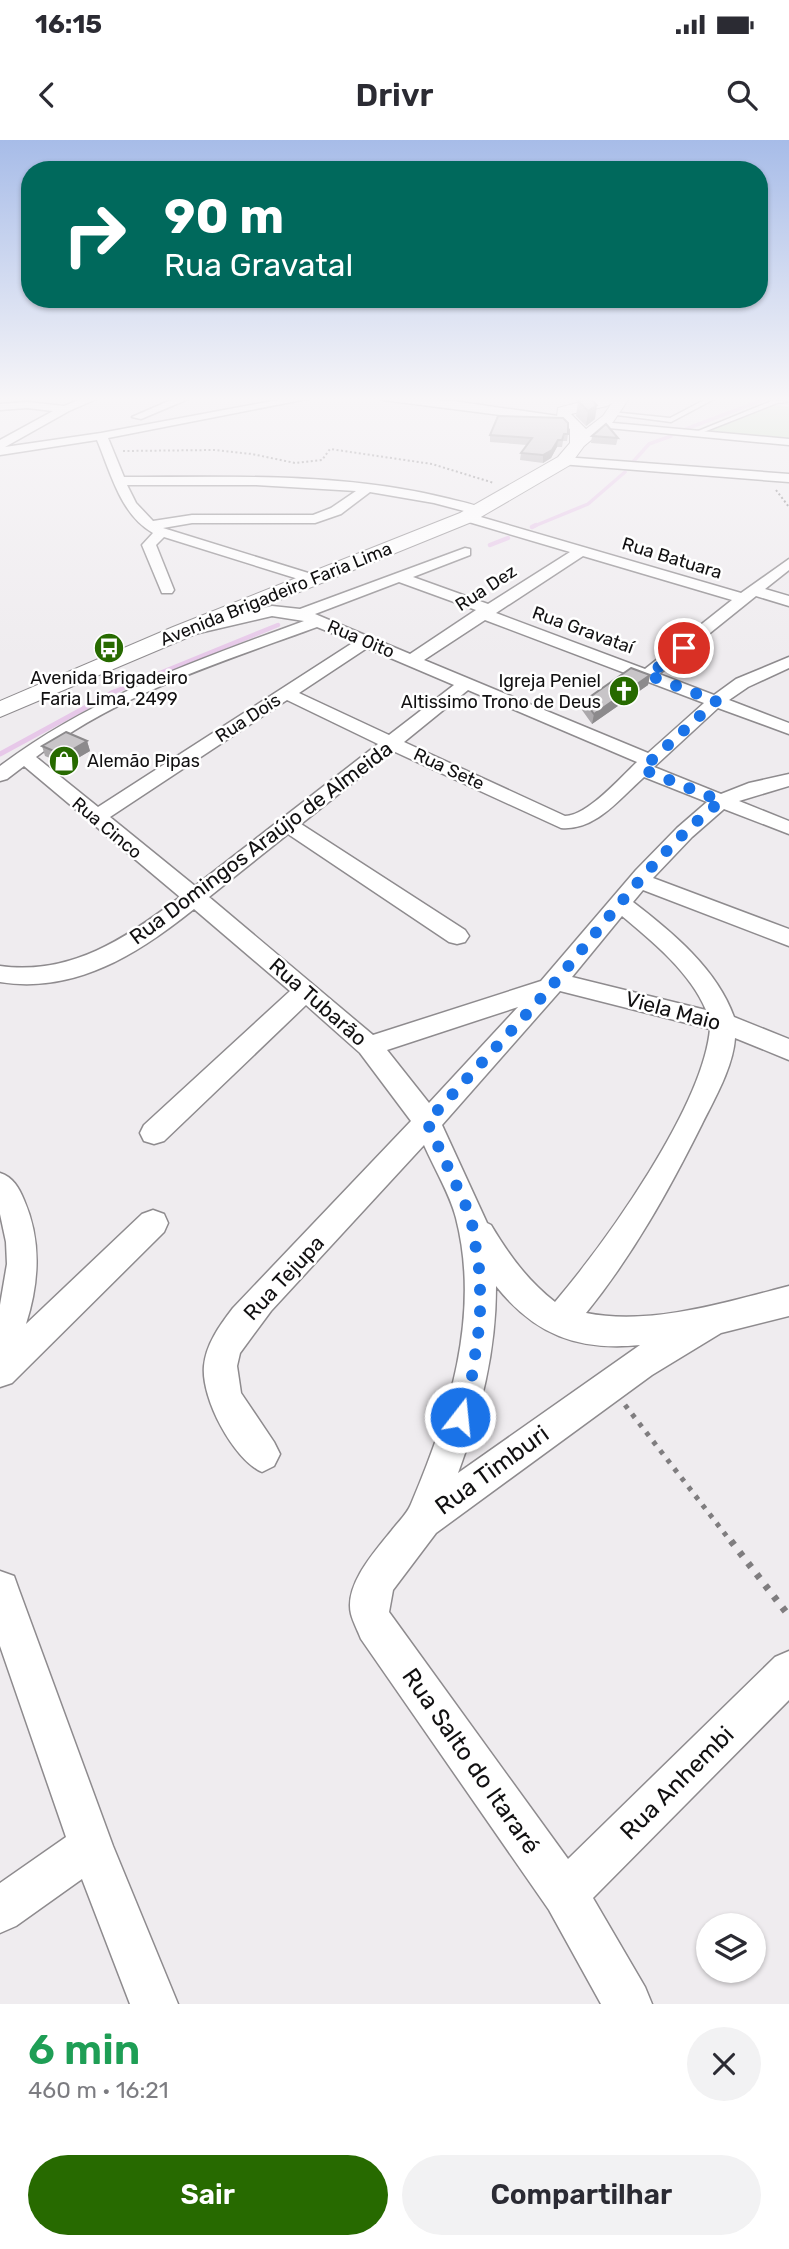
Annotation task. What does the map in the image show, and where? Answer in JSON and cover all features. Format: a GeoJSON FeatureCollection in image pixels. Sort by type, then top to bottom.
{"type":"FeatureCollection","features":[{"type":"Feature","properties":{"kind":"main road","name":"Avenida Brigadeiro Faria Lima"},"geometry":{"type":"LineString","coordinates":[[0,710],[181,632],[473,514],[526,484]]}},
{"type":"Feature","properties":{"kind":"street"},"geometry":{"type":"LineString","coordinates":[[122,484],[136,512],[155,529],[313,579]]}},
{"type":"Feature","properties":{"kind":"street","name":"Rua Batuara"},"geometry":{"type":"LineString","coordinates":[[321,484],[422,495],[582,551],[749,595],[789,601]]}},
{"type":"Feature","properties":{"kind":"street"},"geometry":{"type":"LineString","coordinates":[[155,529],[192,519],[315,519],[336,511],[368,488]]}},
{"type":"Feature","properties":{"kind":"street"},"geometry":{"type":"LineString","coordinates":[[155,529],[149,545],[167,590]]}},
{"type":"Feature","properties":{"kind":"street","name":"Rua Dez"},"geometry":{"type":"LineString","coordinates":[[412,660],[582,551]]}},
{"type":"Feature","properties":{"kind":"street"},"geometry":{"type":"LineString","coordinates":[[301,614],[465,552]]}},
{"type":"Feature","properties":{"kind":"street"},"geometry":{"type":"LineString","coordinates":[[648,675],[789,563]]}},
{"type":"Feature","properties":{"kind":"street"},"geometry":{"type":"LineString","coordinates":[[399,577],[485,611]]}},
{"type":"Feature","properties":{"kind":"street","name":"Rua Oito"},"geometry":{"type":"LineString","coordinates":[[181,632],[272,611],[301,614],[467,683],[721,801],[789,828]]}},
{"type":"Feature","properties":{"kind":"street","name":"Rua Gravataí"},"geometry":{"type":"LineString","coordinates":[[485,611],[789,729]]}},
{"type":"Feature","properties":{"kind":"street"},"geometry":{"type":"LineString","coordinates":[[0,775],[23,757],[98,711],[159,680],[318,621]]}},
{"type":"Feature","properties":{"kind":"street","name":"Rua Dois"},"geometry":{"type":"LineString","coordinates":[[95,818],[366,641]]}},
{"type":"Feature","properties":{"kind":"street","name":"Rua Sete"},"geometry":{"type":"LineString","coordinates":[[285,693],[561,822],[581,821],[716,701],[743,683],[789,662]]}},
{"type":"Feature","properties":{"kind":"street","name":"Rua Domingos Araújo de Almeida"},"geometry":{"type":"LineString","coordinates":[[0,974],[14,977],[62,973],[107,957],[144,937],[467,683]]}},
{"type":"Feature","properties":{"kind":"street","name":"Rua Cinco"},"geometry":{"type":"LineString","coordinates":[[23,757],[192,897]]}},
{"type":"Feature","properties":{"kind":"street"},"geometry":{"type":"LineString","coordinates":[[721,801],[746,791],[789,780]]}},
{"type":"Feature","properties":{"kind":"street","name":"Rua Tejupa"},"geometry":{"type":"LineString","coordinates":[[262,1454],[225,1401],[219,1376],[224,1349],[254,1307],[552,984],[639,881],[671,846],[721,801]]}},
{"type":"Feature","properties":{"kind":"street"},"geometry":{"type":"LineString","coordinates":[[286,823],[457,936]]}},
{"type":"Feature","properties":{"kind":"street"},"geometry":{"type":"LineString","coordinates":[[639,881],[789,938]]}},
{"type":"Feature","properties":{"kind":"street","name":"Rua Tubarão"},"geometry":{"type":"LineString","coordinates":[[192,897],[369,1046],[427,1122]]}},
{"type":"Feature","properties":{"kind":"street"},"geometry":{"type":"LineString","coordinates":[[559,1322],[612,1253],[687,1128],[719,1054],[723,1023],[716,1003],[658,933],[620,903]]}},
{"type":"Feature","properties":{"kind":"street"},"geometry":{"type":"LineString","coordinates":[[369,1046],[552,984]]}},
{"type":"Feature","properties":{"kind":"street","name":"Viela Maio"},"geometry":{"type":"LineString","coordinates":[[552,984],[723,1023],[789,1051]]}},
{"type":"Feature","properties":{"kind":"street"},"geometry":{"type":"LineString","coordinates":[[154,1133],[305,991]]}},
{"type":"Feature","properties":{"kind":"street","name":"Rua Timburi"},"geometry":{"type":"LineString","coordinates":[[427,1122],[471,1217],[508,1282],[529,1304],[559,1322],[593,1331],[628,1331],[714,1320]]}},
{"type":"Feature","properties":{"kind":"street"},"geometry":{"type":"LineString","coordinates":[[0,1185],[17,1214],[22,1233],[20,1296],[0,1344]]}},
{"type":"Feature","properties":{"kind":"street","name":"Rua Timburi"},"geometry":{"type":"LineString","coordinates":[[423,1520],[454,1437],[473,1365],[480,1321],[480,1275],[471,1217]]}},
{"type":"Feature","properties":{"kind":"street"},"geometry":{"type":"LineString","coordinates":[[0,1371],[153,1223]]}},
{"type":"Feature","properties":{"kind":"street"},"geometry":{"type":"LineString","coordinates":[[609,1385],[714,1320],[789,1300]]}},
{"type":"Feature","properties":{"kind":"street","name":"Rua Timburi"},"geometry":{"type":"LineString","coordinates":[[423,1520],[609,1385]]}},
{"type":"Feature","properties":{"kind":"street","name":"Rua Salto do Itararé"},"geometry":{"type":"LineString","coordinates":[[423,1520],[377,1579],[370,1600],[374,1625],[565,1894],[628,2004]]}},
{"type":"Feature","properties":{"kind":"street"},"geometry":{"type":"LineString","coordinates":[[0,1590],[91,1846],[155,2004]]}},
{"type":"Feature","properties":{"kind":"street","name":"Rua Anhembi"},"geometry":{"type":"LineString","coordinates":[[565,1894],[789,1671]]}},
{"type":"Feature","properties":{"kind":"street"},"geometry":{"type":"LineString","coordinates":[[0,1910],[91,1846]]}},
{"type":"Feature","properties":{"kind":"path"},"geometry":{"type":"LineString","coordinates":[[496,484],[514,491]]}},
{"type":"Feature","properties":{"kind":"path"},"geometry":{"type":"LineString","coordinates":[[609,1385],[789,1616]]}},
{"type":"Feature","properties":{"kind":"building"},"geometry":{"type":"Polygon","coordinates":[[[631,668],[650,675],[594,714],[584,701],[631,668]]]}},
{"type":"Feature","properties":{"kind":"building"},"geometry":{"type":"Polygon","coordinates":[[[66,732],[87,741],[63,755],[42,746],[66,732]]]}},
{"type":"Feature","properties":{"kind":"waterway"},"geometry":{"type":"LineString","coordinates":[[536,525],[532,527],[588,504],[611,484]]}},
{"type":"Feature","properties":{"kind":"waterway"},"geometry":{"type":"LineString","coordinates":[[490,545],[508,538]]}},
{"type":"Feature","properties":{"kind":"waterway"},"geometry":{"type":"LineString","coordinates":[[111,693],[278,625]]}},
{"type":"Feature","properties":{"kind":"waterway"},"geometry":{"type":"LineString","coordinates":[[0,754],[114,692]]}},
{"type":"Feature","properties":{"kind":"place","name":"Avenida Brigadeiro Faria Lima, 2499"},"geometry":{"type":"Point","coordinates":[109,648]}},
{"type":"Feature","properties":{"kind":"place","name":"Igreja Peniel Altissimo Trono de Deus"},"geometry":{"type":"Point","coordinates":[624,691]}},
{"type":"Feature","properties":{"kind":"place","name":"Alemão Pipas"},"geometry":{"type":"Point","coordinates":[64,761]}},
{"type":"Feature","properties":{"kind":"route"},"geometry":{"type":"LineString","coordinates":[[460,1417],[472,1376],[480,1321],[480,1275],[471,1217],[427,1122],[550,988],[671,846],[721,801],[642,769],[716,701],[648,675],[684,648]]}}]}
